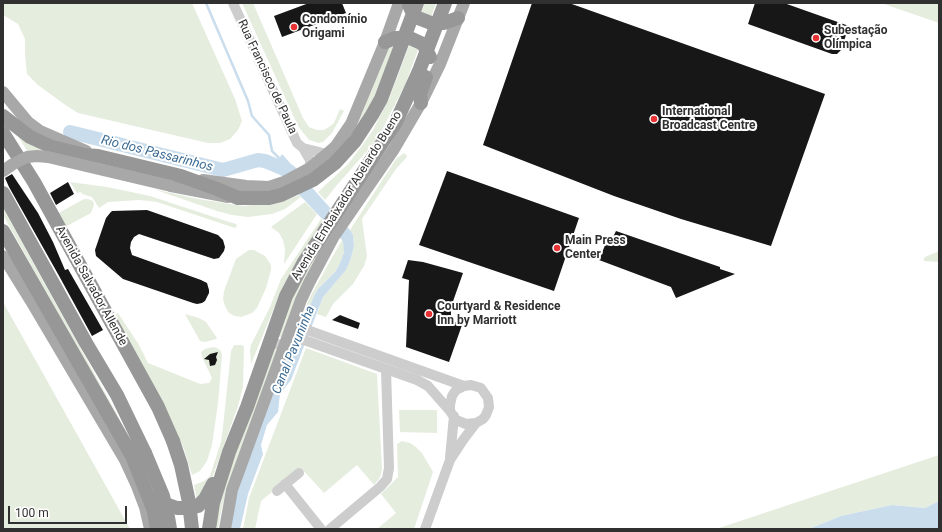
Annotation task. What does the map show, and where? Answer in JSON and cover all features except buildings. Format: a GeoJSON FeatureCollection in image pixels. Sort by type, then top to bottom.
{"type":"FeatureCollection","features":[{"type":"Feature","properties":{"kind":"highway","name":"Avenida Embaixador Abelardo Bueno"},"geometry":{"type":"LineString","coordinates":[[227,458],[281,310],[294,279],[329,233],[396,122],[427,51],[445,3]]}},
{"type":"Feature","properties":{"kind":"highway"},"geometry":{"type":"LineString","coordinates":[[413,7],[424,21],[437,23],[447,22],[458,18]]}},
{"type":"Feature","properties":{"kind":"highway","name":"Avenida Embaixador Abelardo Bueno"},"geometry":{"type":"LineString","coordinates":[[176,181],[217,189],[238,198],[269,198],[309,173],[335,163],[355,141],[381,99],[404,37],[413,7]]}},
{"type":"Feature","properties":{"kind":"highway"},"geometry":{"type":"LineString","coordinates":[[385,42],[389,39],[404,37],[420,42],[427,51],[431,61],[420,94],[421,103]]}},
{"type":"Feature","properties":{"kind":"highway"},"geometry":{"type":"LineString","coordinates":[[3,116],[23,133],[36,141],[69,152],[98,156],[176,181]]}},
{"type":"Feature","properties":{"kind":"highway","name":"Avenida Salvador Allende"},"geometry":{"type":"LineString","coordinates":[[3,133],[38,189],[158,407],[174,441],[181,465],[189,502],[192,529]]}},
{"type":"Feature","properties":{"kind":"highway"},"geometry":{"type":"LineString","coordinates":[[3,193],[86,343],[117,395],[146,474],[157,499],[160,502],[177,508],[183,509],[198,506],[210,491],[218,470],[227,458]]}},
{"type":"Feature","properties":{"kind":"highway"},"geometry":{"type":"LineString","coordinates":[[3,231],[163,496],[170,529]]}},
{"type":"Feature","properties":{"kind":"highway"},"geometry":{"type":"LineString","coordinates":[[139,455],[154,511],[157,529]]}},
{"type":"Feature","properties":{"kind":"highway"},"geometry":{"type":"LineString","coordinates":[[209,529],[213,503],[227,458]]}},
{"type":"Feature","properties":{"kind":"main road","name":"Avenida Embaixador Abelardo Bueno"},"geometry":{"type":"LineString","coordinates":[[309,173],[336,146],[350,124],[385,42],[399,3]]}},
{"type":"Feature","properties":{"kind":"main road","name":"Avenida Embaixador Abelardo Bueno"},"geometry":{"type":"LineString","coordinates":[[345,208],[394,148],[421,103],[440,64],[464,3]]}},
{"type":"Feature","properties":{"kind":"main road"},"geometry":{"type":"LineString","coordinates":[[3,92],[28,122],[40,131],[98,156]]}},
{"type":"Feature","properties":{"kind":"main road"},"geometry":{"type":"LineString","coordinates":[[3,171],[27,157],[42,156],[176,181],[257,187],[287,187]]}},
{"type":"Feature","properties":{"kind":"main road","name":"Avenida Embaixador Abelardo Bueno"},"geometry":{"type":"LineString","coordinates":[[225,529],[232,490],[290,344],[309,283],[329,233]]}},
{"type":"Feature","properties":{"kind":"main road"},"geometry":{"type":"LineString","coordinates":[[3,256],[125,460],[145,507],[150,529]]}},
{"type":"Feature","properties":{"kind":"street","name":"Rua Francisco de Paula"},"geometry":{"type":"LineString","coordinates":[[233,3],[298,144],[303,148],[310,160],[309,173]]}},
{"type":"Feature","properties":{"kind":"street","name":"Rua Francisco de Paula"},"geometry":{"type":"LineString","coordinates":[[303,148],[327,154]]}},
{"type":"Feature","properties":{"kind":"street"},"geometry":{"type":"LineString","coordinates":[[299,318],[307,329],[320,335],[464,386]]}},
{"type":"Feature","properties":{"kind":"street"},"geometry":{"type":"LineString","coordinates":[[270,341],[290,344],[304,340],[417,380],[428,386],[452,414],[462,423],[469,425],[483,419],[488,412],[488,398],[481,388],[471,385],[464,386],[456,390],[452,396],[450,405],[452,414],[450,460]]}},
{"type":"Feature","properties":{"kind":"street"},"geometry":{"type":"LineString","coordinates":[[330,529],[380,487],[386,479],[389,468],[386,370]]}},
{"type":"Feature","properties":{"kind":"street"},"geometry":{"type":"LineString","coordinates":[[425,529],[450,460],[462,440],[476,423]]}},
{"type":"Feature","properties":{"kind":"street"},"geometry":{"type":"LineString","coordinates":[[277,491],[299,473]]}},
{"type":"Feature","properties":{"kind":"street"},"geometry":{"type":"LineString","coordinates":[[285,484],[321,529]]}},
{"type":"Feature","properties":{"kind":"green space"},"geometry":{"type":"Polygon","coordinates":[[[3,3],[192,3],[235,99],[242,121],[238,130],[230,139],[220,143],[208,143],[78,113],[38,85],[27,74],[25,39],[18,24],[3,15],[3,3]]]}},
{"type":"Feature","properties":{"kind":"green space"},"geometry":{"type":"Polygon","coordinates":[[[242,3],[253,3],[303,118],[309,127],[317,130],[324,130],[334,123],[340,109],[344,111],[332,133],[323,142],[319,143],[309,140],[298,126],[242,3]]]}},
{"type":"Feature","properties":{"kind":"green space"},"geometry":{"type":"Polygon","coordinates":[[[425,3],[436,3],[431,17],[421,13],[425,3]]]}},
{"type":"Feature","properties":{"kind":"green space"},"geometry":{"type":"Polygon","coordinates":[[[881,3],[939,3],[939,23],[881,3]]]}},
{"type":"Feature","properties":{"kind":"green space"},"geometry":{"type":"Polygon","coordinates":[[[410,43],[419,47],[405,85],[380,134],[325,200],[318,192],[348,164],[373,130],[389,99],[410,43]]]}},
{"type":"Feature","properties":{"kind":"green space"},"geometry":{"type":"Polygon","coordinates":[[[394,44],[379,94],[355,129],[362,114],[385,50],[394,44]]]}},
{"type":"Feature","properties":{"kind":"green space"},"geometry":{"type":"Polygon","coordinates":[[[16,133],[55,151],[29,154],[16,133]]]}},
{"type":"Feature","properties":{"kind":"green space"},"geometry":{"type":"Polygon","coordinates":[[[404,153],[407,156],[406,158],[396,169],[362,219],[367,256],[364,266],[353,284],[333,304],[326,317],[317,314],[323,297],[345,271],[351,258],[354,246],[353,235],[350,230],[396,159],[404,153]]]}},
{"type":"Feature","properties":{"kind":"green space"},"geometry":{"type":"Polygon","coordinates":[[[70,182],[107,187],[150,196],[236,224],[237,226],[235,228],[150,201],[139,200],[108,202],[99,208],[92,197],[82,194],[81,192],[77,193],[70,182]]]}},
{"type":"Feature","properties":{"kind":"green space"},"geometry":{"type":"Polygon","coordinates":[[[153,189],[198,199],[243,206],[286,200],[299,195],[301,197],[285,209],[272,214],[248,217],[217,211],[153,189]]]}},
{"type":"Feature","properties":{"kind":"green space"},"geometry":{"type":"Polygon","coordinates":[[[84,199],[93,201],[94,205],[91,213],[65,227],[57,214],[84,199]]]}},
{"type":"Feature","properties":{"kind":"green space"},"geometry":{"type":"Polygon","coordinates":[[[305,202],[317,214],[284,264],[285,249],[283,240],[279,233],[271,227],[305,202]]]}},
{"type":"Feature","properties":{"kind":"green space"},"geometry":{"type":"Polygon","coordinates":[[[3,208],[135,447],[133,448],[3,215],[3,208]]]}},
{"type":"Feature","properties":{"kind":"green space"},"geometry":{"type":"Polygon","coordinates":[[[321,219],[324,222],[287,282],[274,308],[251,364],[251,345],[270,307],[281,279],[321,219]]]}},
{"type":"Feature","properties":{"kind":"green space"},"geometry":{"type":"Polygon","coordinates":[[[330,231],[281,337],[277,337],[291,298],[330,231]]]}},
{"type":"Feature","properties":{"kind":"green space"},"geometry":{"type":"Polygon","coordinates":[[[342,240],[344,241],[344,252],[336,271],[318,289],[308,311],[304,310],[311,295],[342,240]]]}},
{"type":"Feature","properties":{"kind":"green space"},"geometry":{"type":"Polygon","coordinates":[[[249,250],[254,250],[265,256],[271,265],[271,270],[266,288],[257,308],[252,313],[241,317],[229,313],[223,299],[224,291],[236,259],[249,250]]]}},
{"type":"Feature","properties":{"kind":"green space"},"geometry":{"type":"Polygon","coordinates":[[[939,251],[939,262],[924,261],[925,257],[939,251]]]}},
{"type":"Feature","properties":{"kind":"green space"},"geometry":{"type":"Polygon","coordinates":[[[3,302],[130,529],[3,529],[3,302]]]}},
{"type":"Feature","properties":{"kind":"green space"},"geometry":{"type":"Polygon","coordinates":[[[118,313],[139,345],[148,363],[200,384],[209,383],[212,378],[201,352],[205,349],[213,347],[221,351],[222,355],[218,403],[212,445],[207,461],[200,471],[192,475],[184,449],[170,419],[110,317],[118,313]]]}},
{"type":"Feature","properties":{"kind":"green space"},"geometry":{"type":"Polygon","coordinates":[[[185,314],[199,318],[206,322],[217,338],[205,342],[200,341],[185,314]]]}},
{"type":"Feature","properties":{"kind":"green space"},"geometry":{"type":"Polygon","coordinates":[[[234,345],[242,345],[244,347],[243,387],[238,406],[210,484],[197,500],[194,485],[204,481],[210,476],[221,442],[231,351],[234,345]]]}},
{"type":"Feature","properties":{"kind":"green space"},"geometry":{"type":"Polygon","coordinates":[[[273,347],[278,347],[227,488],[218,529],[213,529],[217,506],[273,347]]]}},
{"type":"Feature","properties":{"kind":"green space"},"geometry":{"type":"Polygon","coordinates":[[[306,348],[377,374],[382,469],[381,475],[374,485],[357,465],[324,493],[301,468],[261,501],[255,529],[243,529],[249,498],[306,348]]]}},
{"type":"Feature","properties":{"kind":"green space"},"geometry":{"type":"Polygon","coordinates":[[[399,410],[437,410],[437,433],[400,432],[399,410]]]}},
{"type":"Feature","properties":{"kind":"green space"},"geometry":{"type":"Polygon","coordinates":[[[402,441],[410,443],[422,453],[433,472],[414,529],[377,529],[396,513],[381,494],[398,477],[397,444],[402,441]]]}},
{"type":"Feature","properties":{"kind":"green space"},"geometry":{"type":"Polygon","coordinates":[[[939,455],[939,501],[925,508],[892,505],[841,516],[809,529],[716,529],[939,455]]]}},
{"type":"Feature","properties":{"kind":"water","name":"Canal Pavuninha"},"geometry":{"type":"Polygon","coordinates":[[[282,154],[350,230],[353,235],[354,246],[346,270],[323,297],[291,380],[280,394],[278,412],[267,425],[261,445],[263,454],[248,494],[240,529],[226,529],[257,431],[314,296],[318,289],[336,271],[344,252],[343,241],[274,168],[282,154]]]}},
{"type":"Feature","properties":{"kind":"water"},"geometry":{"type":"Polygon","coordinates":[[[939,501],[939,529],[809,529],[841,516],[892,505],[925,508],[939,501]]]}},
{"type":"Feature","properties":{"kind":"waterway"},"geometry":{"type":"LineString","coordinates":[[206,3],[248,101],[252,116],[269,135],[272,151],[282,161]]}},
{"type":"Feature","properties":{"kind":"waterway","name":"Rio dos Passarinhos"},"geometry":{"type":"LineString","coordinates":[[70,132],[223,170],[258,160],[265,161],[289,171],[292,174]]}},
{"type":"Feature","properties":{"kind":"place","name":"Condomínio Origami"},"geometry":{"type":"Point","coordinates":[294,27]}},
{"type":"Feature","properties":{"kind":"place","name":"Subestação Olímpica"},"geometry":{"type":"Point","coordinates":[816,38]}},
{"type":"Feature","properties":{"kind":"place","name":"International Broadcast Centre"},"geometry":{"type":"Point","coordinates":[654,119]}},
{"type":"Feature","properties":{"kind":"place","name":"Main Press Center"},"geometry":{"type":"Point","coordinates":[557,248]}},
{"type":"Feature","properties":{"kind":"place","name":"Courtyard & Residence Inn by Marriott"},"geometry":{"type":"Point","coordinates":[429,314]}}]}
